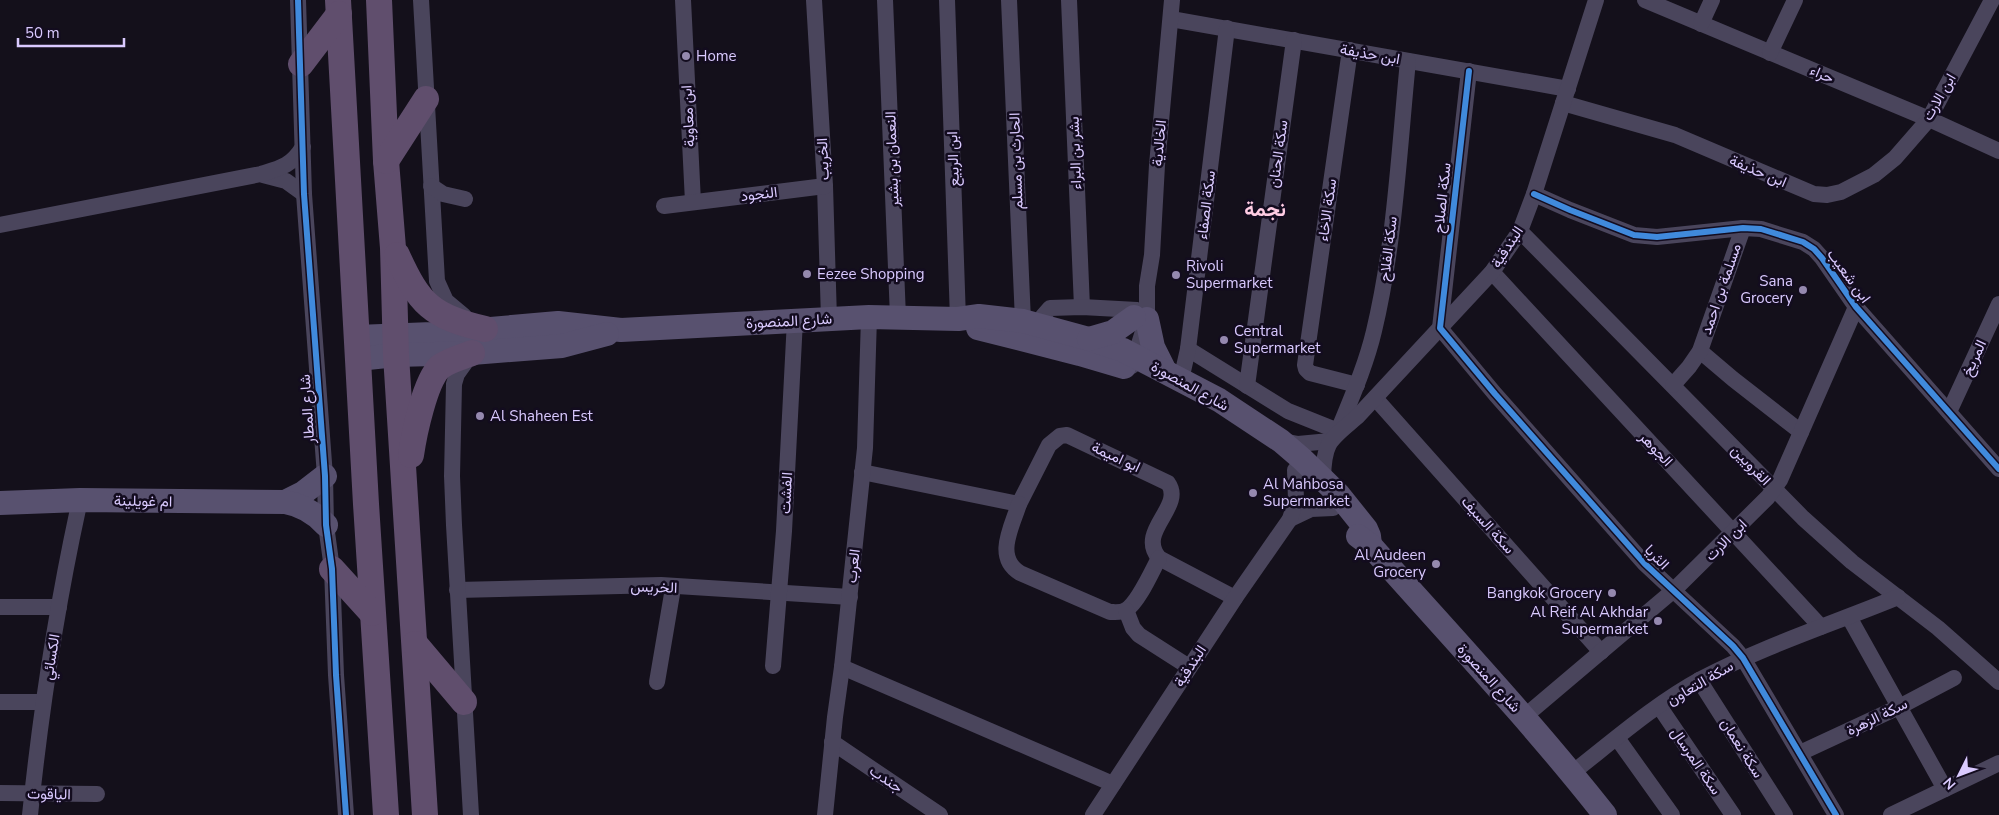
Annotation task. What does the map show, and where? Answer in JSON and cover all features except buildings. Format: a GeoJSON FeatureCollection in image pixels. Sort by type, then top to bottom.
{"type":"FeatureCollection","features":[{"type":"Feature","properties":{"kind":"main road"},"geometry":{"type":"LineString","coordinates":[[379,0],[386,161],[393,248],[376,344],[372,613],[386,815]]}},
{"type":"Feature","properties":{"kind":"main road"},"geometry":{"type":"LineString","coordinates":[[301,64],[339,13]]}},
{"type":"Feature","properties":{"kind":"main road"},"geometry":{"type":"LineString","coordinates":[[339,13],[376,344],[406,490],[425,815]]}},
{"type":"Feature","properties":{"kind":"main road"},"geometry":{"type":"LineString","coordinates":[[386,161],[426,99]]}},
{"type":"Feature","properties":{"kind":"main road"},"geometry":{"type":"LineString","coordinates":[[393,248],[413,288],[426,303],[450,320],[485,329]]}},
{"type":"Feature","properties":{"kind":"main road","name":"شارع المنصورة"},"geometry":{"type":"LineString","coordinates":[[376,344],[485,329],[558,323],[625,326],[870,317],[958,319],[979,316],[1030,323],[1089,339],[1127,360],[1214,414],[1272,452],[1295,470],[1358,536],[1370,545],[1524,717],[1572,773],[1604,815]]}},
{"type":"Feature","properties":{"kind":"main road"},"geometry":{"type":"LineString","coordinates":[[1089,339],[1113,332],[1139,316],[1153,347],[1173,376]]}},
{"type":"Feature","properties":{"kind":"main road","name":"شارع المنصورة"},"geometry":{"type":"LineString","coordinates":[[958,319],[980,329],[1080,354],[1127,360],[1173,376],[1219,400],[1280,440],[1323,478],[1366,529],[1370,545]]}},
{"type":"Feature","properties":{"kind":"main road","name":"شارع المنصورة"},"geometry":{"type":"LineString","coordinates":[[376,344],[472,354],[562,346],[625,326]]}},
{"type":"Feature","properties":{"kind":"main road"},"geometry":{"type":"LineString","coordinates":[[406,490],[413,443],[429,384],[436,371],[446,363],[472,354]]}},
{"type":"Feature","properties":{"kind":"main road","name":"ام غويلينة"},"geometry":{"type":"LineString","coordinates":[[285,502],[303,493],[325,476]]}},
{"type":"Feature","properties":{"kind":"main road","name":"ام غويلينة"},"geometry":{"type":"LineString","coordinates":[[0,503],[80,500],[285,502],[304,507],[320,518],[326,525]]}},
{"type":"Feature","properties":{"kind":"main road"},"geometry":{"type":"LineString","coordinates":[[332,569],[372,613]]}},
{"type":"Feature","properties":{"kind":"main road"},"geometry":{"type":"LineString","coordinates":[[415,644],[464,702]]}},
{"type":"Feature","properties":{"kind":"street","name":"شارع المطار"},"geometry":{"type":"LineString","coordinates":[[298,0],[304,194],[325,476],[326,525],[332,569],[336,675],[346,815]]}},
{"type":"Feature","properties":{"kind":"street"},"geometry":{"type":"LineString","coordinates":[[421,0],[437,281],[446,301],[485,329]]}},
{"type":"Feature","properties":{"kind":"street","name":"ابن معاوية"},"geometry":{"type":"LineString","coordinates":[[683,0],[693,202]]}},
{"type":"Feature","properties":{"kind":"street","name":"الخريب"},"geometry":{"type":"LineString","coordinates":[[814,0],[825,186],[830,319]]}},
{"type":"Feature","properties":{"kind":"street","name":"النعمان بن بشير"},"geometry":{"type":"LineString","coordinates":[[885,0],[898,317]]}},
{"type":"Feature","properties":{"kind":"street","name":"ابن الربيع"},"geometry":{"type":"LineString","coordinates":[[947,0],[958,319]]}},
{"type":"Feature","properties":{"kind":"street","name":"الحارث بن مسلم"},"geometry":{"type":"LineString","coordinates":[[1009,0],[1030,323]]}},
{"type":"Feature","properties":{"kind":"street","name":"بشر بن البراء"},"geometry":{"type":"LineString","coordinates":[[1069,0],[1082,307]]}},
{"type":"Feature","properties":{"kind":"street","name":"الخالدية"},"geometry":{"type":"LineString","coordinates":[[1127,360],[1147,286],[1152,255],[1157,165],[1172,0]]}},
{"type":"Feature","properties":{"kind":"street","name":"البندقية"},"geometry":{"type":"LineString","coordinates":[[1280,440],[1298,444],[1334,436],[1357,418],[1492,272],[1520,230],[1534,194],[1596,0]]}},
{"type":"Feature","properties":{"kind":"street","name":"حراء"},"geometry":{"type":"LineString","coordinates":[[1645,0],[1929,119],[1999,151]]}},
{"type":"Feature","properties":{"kind":"street"},"geometry":{"type":"LineString","coordinates":[[1701,24],[1712,0]]}},
{"type":"Feature","properties":{"kind":"street"},"geometry":{"type":"LineString","coordinates":[[1770,52],[1795,0]]}},
{"type":"Feature","properties":{"kind":"street","name":"ابن الارت"},"geometry":{"type":"LineString","coordinates":[[1840,192],[1874,175],[1895,158],[1929,119],[1994,4]]}},
{"type":"Feature","properties":{"kind":"street","name":"ابن حذيفة"},"geometry":{"type":"LineString","coordinates":[[1171,18],[1469,71],[1566,96],[1674,135],[1814,194],[1827,195],[1840,192]]}},
{"type":"Feature","properties":{"kind":"street","name":"سكة الصفاء"},"geometry":{"type":"LineString","coordinates":[[1173,376],[1188,349],[1228,28]]}},
{"type":"Feature","properties":{"kind":"street","name":"سكة الحنان"},"geometry":{"type":"LineString","coordinates":[[1247,386],[1294,40]]}},
{"type":"Feature","properties":{"kind":"street","name":"سكة الاخاء"},"geometry":{"type":"LineString","coordinates":[[1350,50],[1305,365],[1310,373],[1356,385]]}},
{"type":"Feature","properties":{"kind":"street","name":"سكة الفلاح"},"geometry":{"type":"LineString","coordinates":[[1334,436],[1356,385],[1373,333],[1386,272],[1408,60]]}},
{"type":"Feature","properties":{"kind":"street","name":"سكة الصلاح"},"geometry":{"type":"LineString","coordinates":[[1440,328],[1469,71]]}},
{"type":"Feature","properties":{"kind":"street"},"geometry":{"type":"LineString","coordinates":[[0,225],[281,169],[291,162],[303,147]]}},
{"type":"Feature","properties":{"kind":"street"},"geometry":{"type":"LineString","coordinates":[[261,174],[286,181],[304,194]]}},
{"type":"Feature","properties":{"kind":"street"},"geometry":{"type":"LineString","coordinates":[[431,186],[443,194],[465,199]]}},
{"type":"Feature","properties":{"kind":"street","name":"النجود"},"geometry":{"type":"LineString","coordinates":[[664,206],[825,186]]}},
{"type":"Feature","properties":{"kind":"street","name":"ابن شعيب"},"geometry":{"type":"LineString","coordinates":[[1534,194],[1634,234],[1657,237],[1743,228],[1761,229],[1803,242],[1814,249],[1831,269],[1856,307],[1999,469]]}},
{"type":"Feature","properties":{"kind":"street","name":"مسلمة بن احمد"},"geometry":{"type":"LineString","coordinates":[[1673,386],[1700,351],[1743,228]]}},
{"type":"Feature","properties":{"kind":"street","name":"القرويين"},"geometry":{"type":"LineString","coordinates":[[1520,230],[1774,489],[1852,562],[1948,636],[1999,682]]}},
{"type":"Feature","properties":{"kind":"street","name":"الجوهر"},"geometry":{"type":"LineString","coordinates":[[1492,272],[1820,627]]}},
{"type":"Feature","properties":{"kind":"street","name":"المريخ"},"geometry":{"type":"LineString","coordinates":[[1949,412],[1999,304]]}},
{"type":"Feature","properties":{"kind":"street"},"geometry":{"type":"LineString","coordinates":[[1030,323],[1043,316],[1050,308],[1082,307],[1139,316]]}},
{"type":"Feature","properties":{"kind":"street","name":"ابن الارت"},"geometry":{"type":"LineString","coordinates":[[1524,717],[1674,590],[1734,532],[1774,489],[1780,480],[1856,307]]}},
{"type":"Feature","properties":{"kind":"street","name":"العرب"},"geometry":{"type":"LineString","coordinates":[[826,815],[832,742],[850,597],[865,448],[870,317]]}},
{"type":"Feature","properties":{"kind":"street","name":"الفشت"},"geometry":{"type":"LineString","coordinates":[[773,666],[784,531],[795,320]]}},
{"type":"Feature","properties":{"kind":"street","name":"الثريا"},"geometry":{"type":"LineString","coordinates":[[1440,328],[1495,394],[1638,556],[1658,577],[1734,646],[1743,658],[1836,815]]}},
{"type":"Feature","properties":{"kind":"street","name":"شارع المنصورة"},"geometry":{"type":"LineString","coordinates":[[1188,349],[1288,411],[1334,436]]}},
{"type":"Feature","properties":{"kind":"street","name":"مسلمة بن احمد"},"geometry":{"type":"LineString","coordinates":[[1700,351],[1801,432]]}},
{"type":"Feature","properties":{"kind":"street"},"geometry":{"type":"LineString","coordinates":[[471,815],[452,476],[454,389],[458,374],[472,354]]}},
{"type":"Feature","properties":{"kind":"street","name":"سكة السيف"},"geometry":{"type":"LineString","coordinates":[[1376,398],[1601,652]]}},
{"type":"Feature","properties":{"kind":"street","name":"ابو اميمة"},"geometry":{"type":"LineString","coordinates":[[1126,610],[1110,612],[1014,569],[1009,564],[1006,556],[1006,547],[1019,504],[1049,445],[1060,436],[1067,435],[1168,483],[1171,487],[1171,499],[1154,534],[1151,545],[1159,558]]}},
{"type":"Feature","properties":{"kind":"street"},"geometry":{"type":"LineString","coordinates":[[1323,478],[1324,452],[1334,436]]}},
{"type":"Feature","properties":{"kind":"street","name":"البندقية"},"geometry":{"type":"LineString","coordinates":[[1093,815],[1235,598],[1290,519],[1296,500],[1295,470]]}},
{"type":"Feature","properties":{"kind":"street"},"geometry":{"type":"LineString","coordinates":[[862,472],[1019,504]]}},
{"type":"Feature","properties":{"kind":"street","name":"الكسائي"},"geometry":{"type":"LineString","coordinates":[[30,815],[43,702],[58,607],[80,500]]}},
{"type":"Feature","properties":{"kind":"street"},"geometry":{"type":"LineString","coordinates":[[1290,519],[1311,509],[1333,508]]}},
{"type":"Feature","properties":{"kind":"street"},"geometry":{"type":"LineString","coordinates":[[1189,668],[1140,635],[1133,628],[1126,610],[1133,604],[1159,558],[1235,598]]}},
{"type":"Feature","properties":{"kind":"street","name":"الخريس"},"geometry":{"type":"LineString","coordinates":[[457,590],[661,585],[673,588],[850,597]]}},
{"type":"Feature","properties":{"kind":"street"},"geometry":{"type":"LineString","coordinates":[[657,682],[673,588]]}},
{"type":"Feature","properties":{"kind":"street","name":"سكة التعاون"},"geometry":{"type":"LineString","coordinates":[[1572,773],[1659,706],[1700,680],[1743,658],[1898,597]]}},
{"type":"Feature","properties":{"kind":"street"},"geometry":{"type":"LineString","coordinates":[[0,608],[58,607]]}},
{"type":"Feature","properties":{"kind":"street"},"geometry":{"type":"LineString","coordinates":[[1849,617],[1945,789]]}},
{"type":"Feature","properties":{"kind":"street"},"geometry":{"type":"LineString","coordinates":[[842,667],[1113,784]]}},
{"type":"Feature","properties":{"kind":"street","name":"سكة الزهرة"},"geometry":{"type":"LineString","coordinates":[[1800,753],[1899,707],[1954,678]]}},
{"type":"Feature","properties":{"kind":"street","name":"سكة نعمان"},"geometry":{"type":"LineString","coordinates":[[1700,680],[1785,815]]}},
{"type":"Feature","properties":{"kind":"street"},"geometry":{"type":"LineString","coordinates":[[0,702],[43,702]]}},
{"type":"Feature","properties":{"kind":"street","name":"سكة المرسال"},"geometry":{"type":"LineString","coordinates":[[1659,706],[1732,815]]}},
{"type":"Feature","properties":{"kind":"street"},"geometry":{"type":"LineString","coordinates":[[1617,738],[1672,815]]}},
{"type":"Feature","properties":{"kind":"street","name":"جندب"},"geometry":{"type":"LineString","coordinates":[[832,742],[940,815]]}},
{"type":"Feature","properties":{"kind":"street"},"geometry":{"type":"LineString","coordinates":[[1890,815],[1999,763]]}},
{"type":"Feature","properties":{"kind":"street","name":"الياقوت"},"geometry":{"type":"LineString","coordinates":[[0,793],[97,794]]}},
{"type":"Feature","properties":{"kind":"cycle path"},"geometry":{"type":"LineString","coordinates":[[298,0],[304,194],[325,476],[326,525],[332,569],[336,675],[346,815]]}},
{"type":"Feature","properties":{"kind":"cycle path"},"geometry":{"type":"LineString","coordinates":[[1469,71],[1440,328],[1495,394],[1645,564],[1733,646],[1743,658],[1836,815]]}},
{"type":"Feature","properties":{"kind":"cycle path"},"geometry":{"type":"LineString","coordinates":[[1534,194],[1634,235],[1657,237],[1743,228],[1761,229],[1803,242],[1814,249],[1822,258],[1856,307],[1999,469]]}},
{"type":"Feature","properties":{"kind":"place","name":"Home"},"geometry":{"type":"Point","coordinates":[686,56]}},
{"type":"Feature","properties":{"kind":"place","name":"Eezee Shopping"},"geometry":{"type":"Point","coordinates":[807,274]}},
{"type":"Feature","properties":{"kind":"place","name":"Rivoli Supermarket"},"geometry":{"type":"Point","coordinates":[1176,275]}},
{"type":"Feature","properties":{"kind":"place","name":"Sana Grocery"},"geometry":{"type":"Point","coordinates":[1803,290]}},
{"type":"Feature","properties":{"kind":"place","name":"Central Supermarket"},"geometry":{"type":"Point","coordinates":[1224,340]}},
{"type":"Feature","properties":{"kind":"place","name":"Al Shaheen Est"},"geometry":{"type":"Point","coordinates":[480,416]}},
{"type":"Feature","properties":{"kind":"place","name":"Al Mahbosa Supermarket"},"geometry":{"type":"Point","coordinates":[1253,493]}},
{"type":"Feature","properties":{"kind":"place","name":"Al Audeen Grocery"},"geometry":{"type":"Point","coordinates":[1436,564]}},
{"type":"Feature","properties":{"kind":"place","name":"Bangkok Grocery"},"geometry":{"type":"Point","coordinates":[1612,593]}},
{"type":"Feature","properties":{"kind":"place","name":"Al Reif Al Akhdar Supermarket"},"geometry":{"type":"Point","coordinates":[1658,621]}},
{"type":"Feature","properties":{"kind":"district","name":"نجمة"},"geometry":{"type":"Point","coordinates":[1265,209]}}]}
